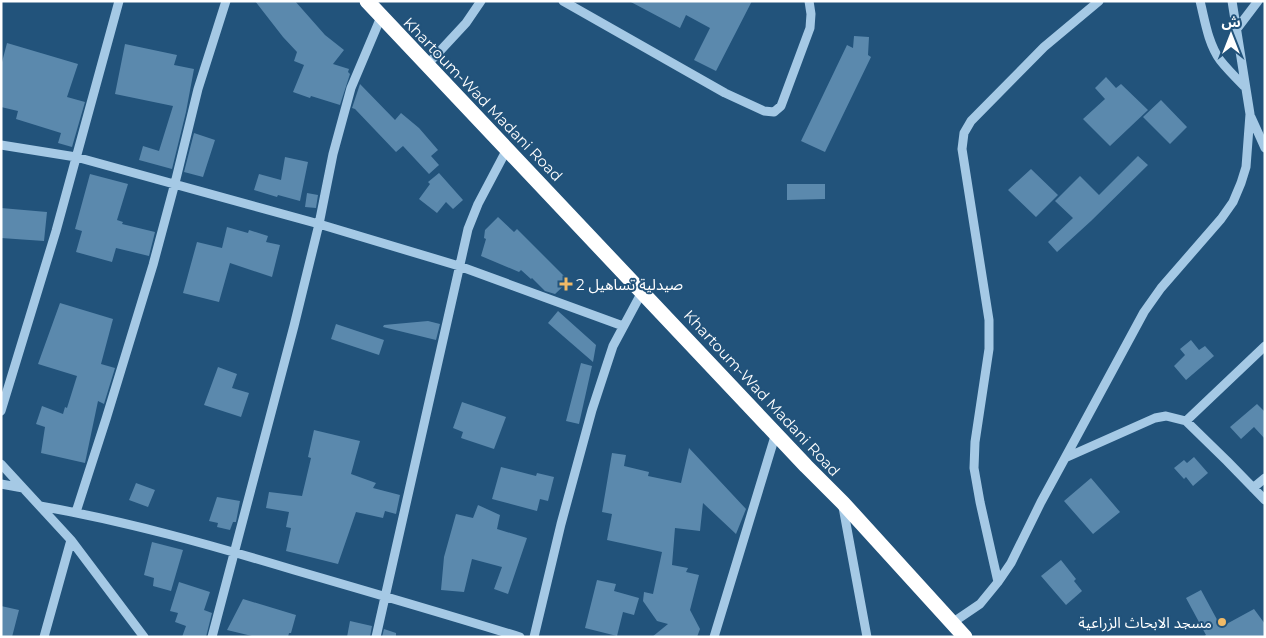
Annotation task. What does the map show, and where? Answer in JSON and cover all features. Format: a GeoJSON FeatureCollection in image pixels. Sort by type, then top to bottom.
{"type":"FeatureCollection","features":[{"type":"Feature","properties":{"kind":"highway","name":"Khartoum-Wad Madani Road"},"geometry":{"type":"LineString","coordinates":[[367,1],[842,503],[965,637]]}},
{"type":"Feature","properties":{"kind":"street"},"geometry":{"type":"LineString","coordinates":[[1,411],[56,231],[119,1]]}},
{"type":"Feature","properties":{"kind":"street"},"geometry":{"type":"LineString","coordinates":[[76,512],[153,265],[198,89],[226,1]]}},
{"type":"Feature","properties":{"kind":"street"},"geometry":{"type":"LineString","coordinates":[[427,65],[466,23],[481,1]]}},
{"type":"Feature","properties":{"kind":"street"},"geometry":{"type":"LineString","coordinates":[[563,1],[725,93],[764,111],[774,112],[781,106],[810,28],[811,14],[809,1]]}},
{"type":"Feature","properties":{"kind":"street"},"geometry":{"type":"LineString","coordinates":[[998,582],[974,468],[974,442],[989,349],[989,320],[962,149],[964,133],[971,121],[1044,47],[1099,1]]}},
{"type":"Feature","properties":{"kind":"street"},"geometry":{"type":"LineString","coordinates":[[1200,1],[1215,52],[1244,86]]}},
{"type":"Feature","properties":{"kind":"street"},"geometry":{"type":"LineString","coordinates":[[1232,1],[1244,86],[1250,114],[1265,148]]}},
{"type":"Feature","properties":{"kind":"street"},"geometry":{"type":"LineString","coordinates":[[1236,30],[1258,1]]}},
{"type":"Feature","properties":{"kind":"street"},"geometry":{"type":"LineString","coordinates":[[212,637],[319,224],[333,154],[351,88],[382,17]]}},
{"type":"Feature","properties":{"kind":"street"},"geometry":{"type":"LineString","coordinates":[[952,623],[980,604],[1011,563],[1041,502],[1144,312],[1233,202],[1246,167],[1250,114]]}},
{"type":"Feature","properties":{"kind":"street"},"geometry":{"type":"LineString","coordinates":[[1,145],[76,157],[319,224],[459,266],[623,326]]}},
{"type":"Feature","properties":{"kind":"street"},"geometry":{"type":"LineString","coordinates":[[376,637],[468,229],[478,204],[507,149]]}},
{"type":"Feature","properties":{"kind":"street"},"geometry":{"type":"LineString","coordinates":[[534,637],[561,524],[592,410],[612,346],[642,292]]}},
{"type":"Feature","properties":{"kind":"street"},"geometry":{"type":"LineString","coordinates":[[1186,421],[1265,346]]}},
{"type":"Feature","properties":{"kind":"street"},"geometry":{"type":"LineString","coordinates":[[1065,458],[1155,418],[1166,416],[1186,421],[1265,500]]}},
{"type":"Feature","properties":{"kind":"street"},"geometry":{"type":"LineString","coordinates":[[714,637],[776,433]]}},
{"type":"Feature","properties":{"kind":"street"},"geometry":{"type":"LineString","coordinates":[[1,464],[71,540],[144,637]]}},
{"type":"Feature","properties":{"kind":"street"},"geometry":{"type":"LineString","coordinates":[[1254,488],[1265,478]]}},
{"type":"Feature","properties":{"kind":"street"},"geometry":{"type":"LineString","coordinates":[[1,484],[23,488]]}},
{"type":"Feature","properties":{"kind":"street"},"geometry":{"type":"LineString","coordinates":[[842,503],[867,637]]}},
{"type":"Feature","properties":{"kind":"street"},"geometry":{"type":"LineString","coordinates":[[40,506],[76,512],[234,552],[520,637]]}},
{"type":"Feature","properties":{"kind":"street"},"geometry":{"type":"LineString","coordinates":[[44,637],[71,540]]}},
{"type":"Feature","properties":{"kind":"building"},"geometry":{"type":"Polygon","coordinates":[[[255,1],[295,1],[325,35],[344,50],[333,64],[349,69],[348,72],[350,74],[340,105],[293,92],[304,65],[294,61],[297,52],[255,1]]]}},
{"type":"Feature","properties":{"kind":"building"},"geometry":{"type":"Polygon","coordinates":[[[629,1],[752,1],[716,71],[694,60],[710,28],[686,15],[680,28],[629,1]]]}},
{"type":"Feature","properties":{"kind":"building"},"geometry":{"type":"Polygon","coordinates":[[[854,36],[869,37],[868,55],[871,57],[825,152],[801,141],[847,45],[853,48],[854,36]]]}},
{"type":"Feature","properties":{"kind":"building"},"geometry":{"type":"Polygon","coordinates":[[[7,43],[78,64],[67,97],[85,102],[72,147],[58,143],[61,133],[16,119],[18,111],[1,107],[1,66],[7,43]]]}},
{"type":"Feature","properties":{"kind":"building"},"geometry":{"type":"Polygon","coordinates":[[[125,44],[177,55],[174,65],[194,69],[172,169],[139,160],[143,146],[159,151],[173,106],[115,94],[125,44]]]}},
{"type":"Feature","properties":{"kind":"building"},"geometry":{"type":"Polygon","coordinates":[[[1106,77],[1116,88],[1121,84],[1148,110],[1110,146],[1083,119],[1105,99],[1095,88],[1106,77]]]}},
{"type":"Feature","properties":{"kind":"building"},"geometry":{"type":"Polygon","coordinates":[[[360,84],[395,120],[401,113],[419,128],[438,150],[431,156],[439,165],[429,174],[403,146],[396,152],[352,108],[360,84]]]}},
{"type":"Feature","properties":{"kind":"building"},"geometry":{"type":"Polygon","coordinates":[[[1161,100],[1187,127],[1170,144],[1143,117],[1161,100]]]}},
{"type":"Feature","properties":{"kind":"building"},"geometry":{"type":"Polygon","coordinates":[[[194,133],[215,140],[203,177],[184,172],[194,133]]]}},
{"type":"Feature","properties":{"kind":"building"},"geometry":{"type":"Polygon","coordinates":[[[1138,156],[1148,165],[1057,252],[1048,242],[1073,218],[1055,201],[1080,176],[1099,195],[1138,156]]]}},
{"type":"Feature","properties":{"kind":"building"},"geometry":{"type":"Polygon","coordinates":[[[285,157],[308,162],[300,201],[254,190],[259,174],[281,180],[285,157]]]}},
{"type":"Feature","properties":{"kind":"building"},"geometry":{"type":"Polygon","coordinates":[[[1031,169],[1058,195],[1036,217],[1008,190],[1031,169]]]}},
{"type":"Feature","properties":{"kind":"building"},"geometry":{"type":"Polygon","coordinates":[[[439,173],[463,200],[453,209],[446,202],[437,213],[419,199],[430,184],[428,182],[439,173]]]}},
{"type":"Feature","properties":{"kind":"building"},"geometry":{"type":"Polygon","coordinates":[[[90,174],[128,184],[117,220],[123,222],[122,224],[155,232],[149,256],[116,248],[112,262],[76,252],[82,231],[75,229],[90,174]]]}},
{"type":"Feature","properties":{"kind":"building"},"geometry":{"type":"Polygon","coordinates":[[[787,184],[825,184],[825,199],[787,200],[787,184]]]}},
{"type":"Feature","properties":{"kind":"building"},"geometry":{"type":"Polygon","coordinates":[[[307,193],[318,195],[316,208],[305,207],[307,193]]]}},
{"type":"Feature","properties":{"kind":"building"},"geometry":{"type":"Polygon","coordinates":[[[1,208],[47,212],[44,241],[1,238],[1,208]]]}},
{"type":"Feature","properties":{"kind":"building"},"geometry":{"type":"Polygon","coordinates":[[[498,217],[514,232],[517,229],[569,281],[555,294],[545,291],[521,270],[519,272],[481,256],[486,239],[484,238],[485,230],[498,217]]]}},
{"type":"Feature","properties":{"kind":"building"},"geometry":{"type":"Polygon","coordinates":[[[227,227],[248,233],[249,230],[268,236],[266,242],[280,245],[272,277],[230,263],[219,302],[183,293],[197,242],[222,248],[227,227]]]}},
{"type":"Feature","properties":{"kind":"building"},"geometry":{"type":"Polygon","coordinates":[[[60,303],[113,319],[101,364],[115,368],[104,404],[98,401],[85,463],[41,453],[45,427],[36,424],[42,406],[63,414],[65,407],[67,408],[77,376],[38,364],[60,303]]]}},
{"type":"Feature","properties":{"kind":"building"},"geometry":{"type":"Polygon","coordinates":[[[558,311],[596,345],[593,362],[548,323],[558,311]]]}},
{"type":"Feature","properties":{"kind":"building"},"geometry":{"type":"Polygon","coordinates":[[[428,321],[440,324],[436,340],[383,327],[384,325],[428,321]]]}},
{"type":"Feature","properties":{"kind":"building"},"geometry":{"type":"Polygon","coordinates":[[[336,324],[384,340],[379,355],[331,339],[336,324]]]}},
{"type":"Feature","properties":{"kind":"building"},"geometry":{"type":"Polygon","coordinates":[[[1191,340],[1199,350],[1205,346],[1214,356],[1186,380],[1174,366],[1185,355],[1180,349],[1191,340]]]}},
{"type":"Feature","properties":{"kind":"building"},"geometry":{"type":"Polygon","coordinates":[[[581,363],[592,366],[579,424],[566,421],[581,363]]]}},
{"type":"Feature","properties":{"kind":"building"},"geometry":{"type":"Polygon","coordinates":[[[218,367],[237,374],[232,388],[249,393],[241,417],[204,405],[218,367]]]}},
{"type":"Feature","properties":{"kind":"building"},"geometry":{"type":"Polygon","coordinates":[[[462,402],[506,417],[494,449],[461,438],[463,432],[453,428],[462,402]]]}},
{"type":"Feature","properties":{"kind":"building"},"geometry":{"type":"Polygon","coordinates":[[[1257,404],[1265,412],[1265,439],[1254,427],[1241,439],[1230,427],[1257,404]]]}},
{"type":"Feature","properties":{"kind":"building"},"geometry":{"type":"Polygon","coordinates":[[[314,430],[360,441],[351,474],[376,483],[373,488],[400,495],[396,514],[385,511],[383,518],[356,512],[338,564],[286,551],[291,528],[286,527],[289,512],[266,508],[269,492],[302,496],[311,458],[308,457],[314,430]]]}},
{"type":"Feature","properties":{"kind":"building"},"geometry":{"type":"Polygon","coordinates":[[[689,448],[746,509],[736,534],[703,503],[700,531],[675,528],[672,565],[688,568],[686,572],[699,575],[690,610],[700,629],[697,637],[652,637],[668,624],[657,621],[643,601],[644,592],[653,594],[662,552],[607,540],[612,514],[602,512],[612,453],[626,455],[624,466],[649,472],[648,476],[681,483],[689,448]]]}},
{"type":"Feature","properties":{"kind":"building"},"geometry":{"type":"Polygon","coordinates":[[[1194,457],[1208,473],[1193,486],[1186,477],[1184,479],[1174,468],[1184,460],[1187,463],[1194,457]]]}},
{"type":"Feature","properties":{"kind":"building"},"geometry":{"type":"Polygon","coordinates":[[[501,467],[536,476],[537,473],[554,477],[548,501],[540,499],[537,511],[492,499],[501,467]]]}},
{"type":"Feature","properties":{"kind":"building"},"geometry":{"type":"Polygon","coordinates":[[[1091,478],[1120,512],[1093,534],[1064,501],[1091,478]]]}},
{"type":"Feature","properties":{"kind":"building"},"geometry":{"type":"Polygon","coordinates":[[[136,483],[155,490],[148,507],[129,500],[136,483]]]}},
{"type":"Feature","properties":{"kind":"building"},"geometry":{"type":"Polygon","coordinates":[[[217,497],[240,501],[236,522],[233,522],[230,530],[217,527],[218,523],[209,521],[217,497]]]}},
{"type":"Feature","properties":{"kind":"building"},"geometry":{"type":"Polygon","coordinates":[[[478,505],[500,515],[497,529],[527,538],[508,594],[494,589],[502,567],[472,559],[464,592],[441,590],[444,557],[456,514],[473,518],[478,505]]]}},
{"type":"Feature","properties":{"kind":"building"},"geometry":{"type":"Polygon","coordinates":[[[152,542],[183,550],[171,591],[153,586],[154,578],[144,575],[152,542]]]}},
{"type":"Feature","properties":{"kind":"building"},"geometry":{"type":"Polygon","coordinates":[[[1061,560],[1076,579],[1074,581],[1082,591],[1066,605],[1041,576],[1061,560]]]}},
{"type":"Feature","properties":{"kind":"building"},"geometry":{"type":"Polygon","coordinates":[[[597,580],[616,584],[614,591],[639,598],[634,615],[623,612],[617,636],[585,628],[597,580]]]}},
{"type":"Feature","properties":{"kind":"building"},"geometry":{"type":"Polygon","coordinates":[[[179,582],[210,592],[204,610],[212,613],[206,637],[182,637],[186,626],[175,622],[178,613],[170,611],[179,582]]]}},
{"type":"Feature","properties":{"kind":"building"},"geometry":{"type":"Polygon","coordinates":[[[1201,590],[1221,627],[1254,609],[1265,624],[1265,637],[1203,637],[1206,635],[1186,598],[1201,590]]]}},
{"type":"Feature","properties":{"kind":"building"},"geometry":{"type":"Polygon","coordinates":[[[243,599],[296,615],[288,637],[256,637],[227,630],[243,599]]]}},
{"type":"Feature","properties":{"kind":"building"},"geometry":{"type":"Polygon","coordinates":[[[1,606],[19,610],[12,637],[1,637],[1,606]]]}},
{"type":"Feature","properties":{"kind":"building"},"geometry":{"type":"Polygon","coordinates":[[[350,621],[372,626],[370,637],[347,637],[350,621]]]}},
{"type":"Feature","properties":{"kind":"building"},"geometry":{"type":"Polygon","coordinates":[[[384,629],[396,633],[396,637],[382,637],[384,629]]]}},
{"type":"Feature","properties":{"kind":"place","name":"صيدلية تساهيل 2"},"geometry":{"type":"Point","coordinates":[566,284]}},
{"type":"Feature","properties":{"kind":"place","name":"مسجد الابحاث الزراعية"},"geometry":{"type":"Point","coordinates":[1222,622]}}]}
